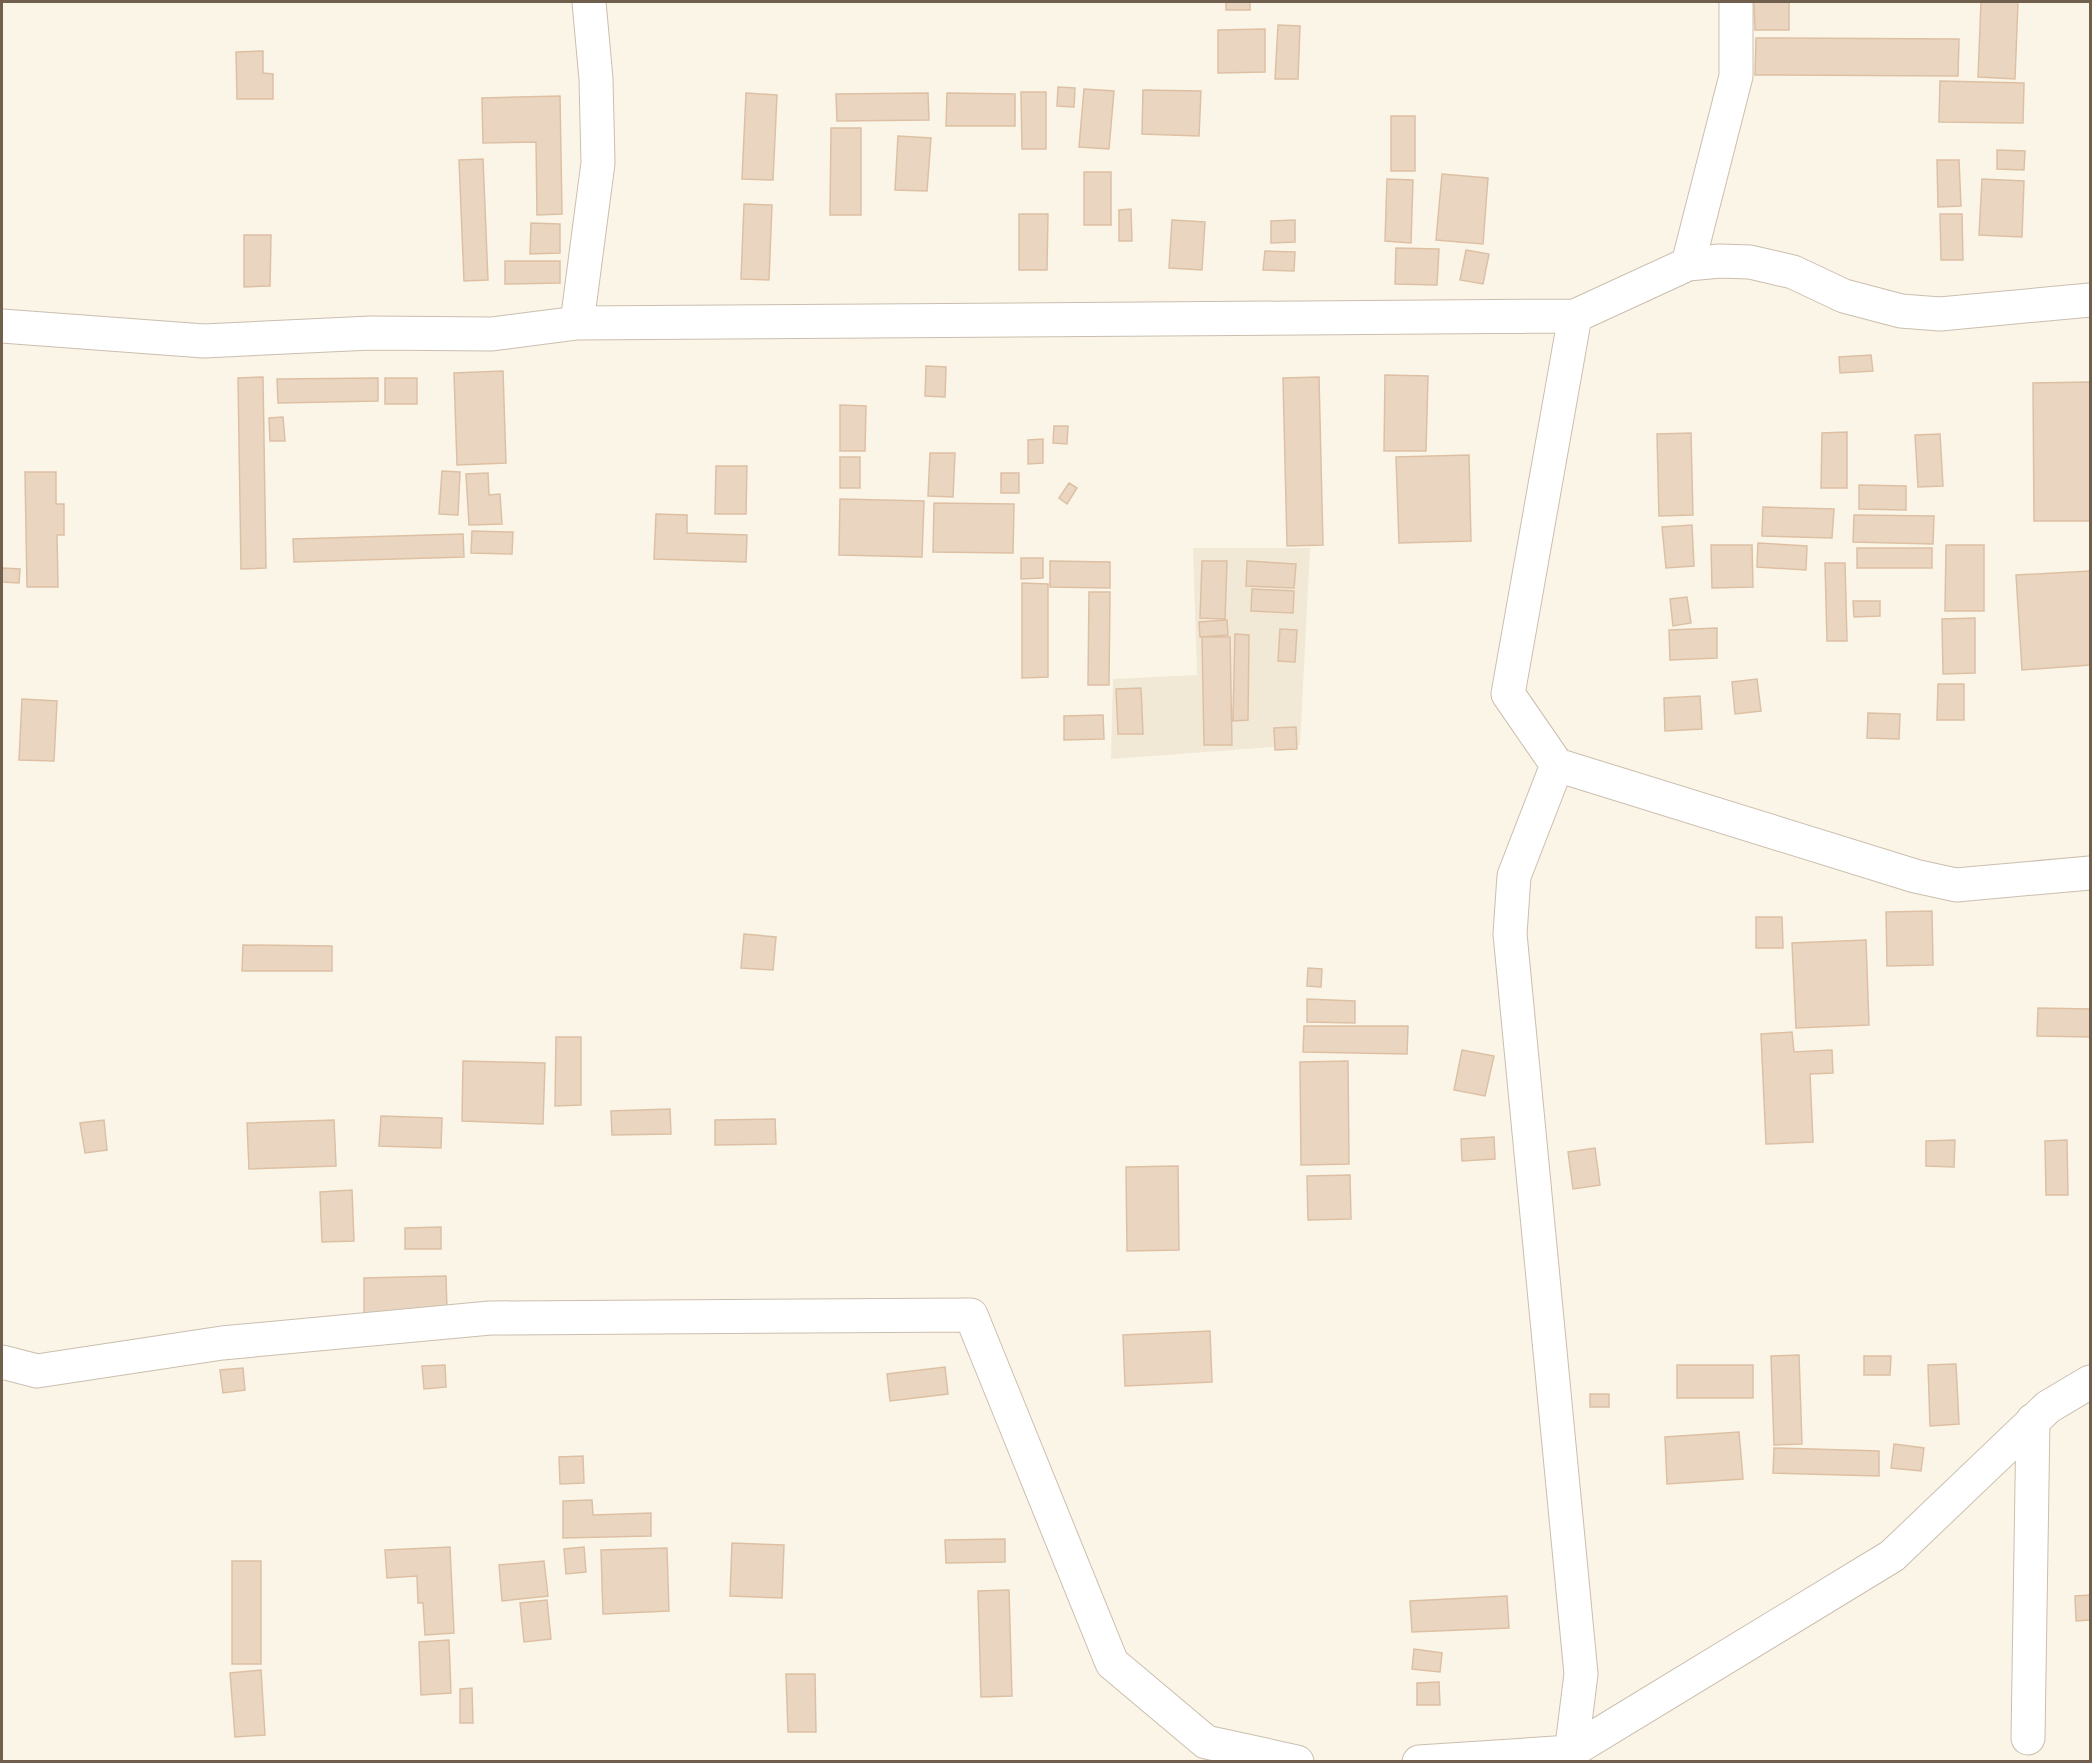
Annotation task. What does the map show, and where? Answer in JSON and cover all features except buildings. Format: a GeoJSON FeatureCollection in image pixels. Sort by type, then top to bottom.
{"type":"FeatureCollection","features":[{"type":"Feature","properties":{"kind":"street"},"geometry":{"type":"LineString","coordinates":[[578,323],[598,163],[596,79],[589,2]]}},
{"type":"Feature","properties":{"kind":"street"},"geometry":{"type":"LineString","coordinates":[[1688,264],[1736,76],[1736,2]]}},
{"type":"Feature","properties":{"kind":"street"},"geometry":{"type":"LineString","coordinates":[[2,326],[204,341],[371,333],[492,334],[578,323],[1575,316],[1688,264],[1750,262],[1792,272],[1844,296],[1901,311],[1940,314],[2091,300]]}},
{"type":"Feature","properties":{"kind":"street"},"geometry":{"type":"LineString","coordinates":[[1575,316],[1508,694],[1557,765],[1916,876],[1956,885],[2091,873]]}},
{"type":"Feature","properties":{"kind":"street"},"geometry":{"type":"LineString","coordinates":[[1557,765],[1515,876],[1510,934],[1581,1674],[1570,1756]]}},
{"type":"Feature","properties":{"kind":"street"},"geometry":{"type":"LineString","coordinates":[[2,1362],[37,1371],[222,1343],[490,1318],[971,1315],[1112,1663],[1206,1742],[1297,1761]]}},
{"type":"Feature","properties":{"kind":"street"},"geometry":{"type":"LineString","coordinates":[[1419,1761],[1570,1756],[1892,1556],[2033,1420],[2048,1407],[2091,1382]]}},
{"type":"Feature","properties":{"kind":"street"},"geometry":{"type":"LineString","coordinates":[[2028,1738],[2033,1420]]}},
{"type":"Feature","properties":{"kind":"shaded area"},"geometry":{"type":"Polygon","coordinates":[[[1193,548],[1310,548],[1300,745],[1111,759],[1113,679],[1197,675],[1193,548]]]}}]}
